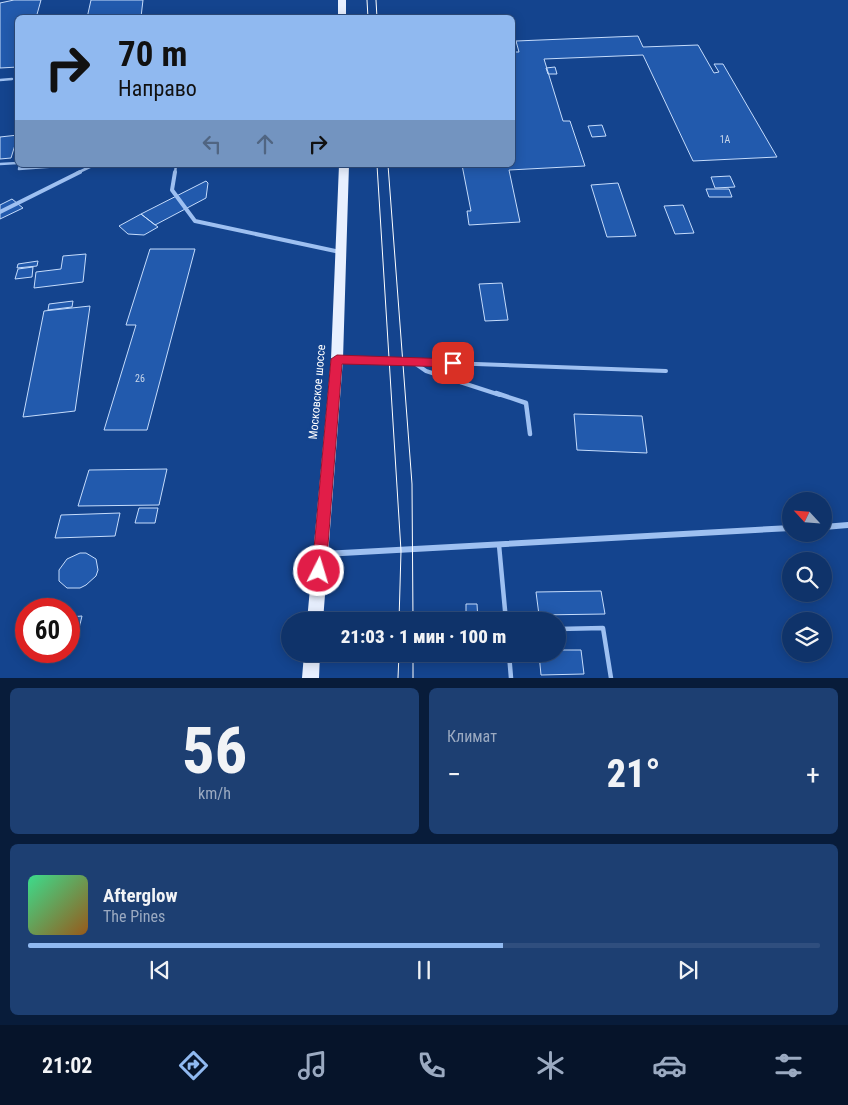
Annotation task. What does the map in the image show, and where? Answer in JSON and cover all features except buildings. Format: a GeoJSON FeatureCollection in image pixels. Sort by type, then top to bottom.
{"type":"FeatureCollection","features":[{"type":"Feature","properties":{"kind":"main road"},"geometry":{"type":"LineString","coordinates":[[342,0],[342,15]]}},
{"type":"Feature","properties":{"kind":"main road","name":"Московское шоссе"},"geometry":{"type":"LineString","coordinates":[[316,612],[337,359],[344,167]]}},
{"type":"Feature","properties":{"kind":"main road"},"geometry":{"type":"LineString","coordinates":[[310,678],[311,662]]}},
{"type":"Feature","properties":{"kind":"street"},"geometry":{"type":"LineString","coordinates":[[832,526],[848,525]]}},
{"type":"Feature","properties":{"kind":"street"},"geometry":{"type":"LineString","coordinates":[[320,554],[782,529]]}},
{"type":"Feature","properties":{"kind":"lane"},"geometry":{"type":"LineString","coordinates":[[0,80],[12,79]]}},
{"type":"Feature","properties":{"kind":"lane"},"geometry":{"type":"LineString","coordinates":[[0,164],[15,164]]}},
{"type":"Feature","properties":{"kind":"lane"},"geometry":{"type":"LineString","coordinates":[[18,167],[18,169],[46,167]]}},
{"type":"Feature","properties":{"kind":"lane"},"geometry":{"type":"LineString","coordinates":[[0,212],[90,167]]}},
{"type":"Feature","properties":{"kind":"lane"},"geometry":{"type":"LineString","coordinates":[[176,167],[172,190],[195,221],[341,252]]}},
{"type":"Feature","properties":{"kind":"lane"},"geometry":{"type":"LineString","coordinates":[[337,359],[666,371]]}},
{"type":"Feature","properties":{"kind":"lane"},"geometry":{"type":"LineString","coordinates":[[414,362],[426,371],[526,403],[530,434]]}},
{"type":"Feature","properties":{"kind":"lane"},"geometry":{"type":"LineString","coordinates":[[499,545],[505,612]]}},
{"type":"Feature","properties":{"kind":"lane"},"geometry":{"type":"LineString","coordinates":[[566,629],[603,628],[611,678]]}},
{"type":"Feature","properties":{"kind":"lane"},"geometry":{"type":"LineString","coordinates":[[510,662],[511,678]]}},
{"type":"Feature","properties":{"kind":"tram line"},"geometry":{"type":"LineString","coordinates":[[367,0],[368,15]]}},
{"type":"Feature","properties":{"kind":"tram line"},"geometry":{"type":"LineString","coordinates":[[376,0],[377,15]]}},
{"type":"Feature","properties":{"kind":"tram line"},"geometry":{"type":"LineString","coordinates":[[377,167],[401,551],[399,612]]}},
{"type":"Feature","properties":{"kind":"tram line"},"geometry":{"type":"LineString","coordinates":[[388,167],[412,484],[413,612]]}},
{"type":"Feature","properties":{"kind":"tram line"},"geometry":{"type":"LineString","coordinates":[[398,678],[399,662]]}},
{"type":"Feature","properties":{"kind":"tram line"},"geometry":{"type":"LineString","coordinates":[[413,662],[413,678]]}},
{"type":"Feature","properties":{"kind":"route"},"geometry":{"type":"LineString","coordinates":[[319,571],[337,359],[453,363]]}}]}
